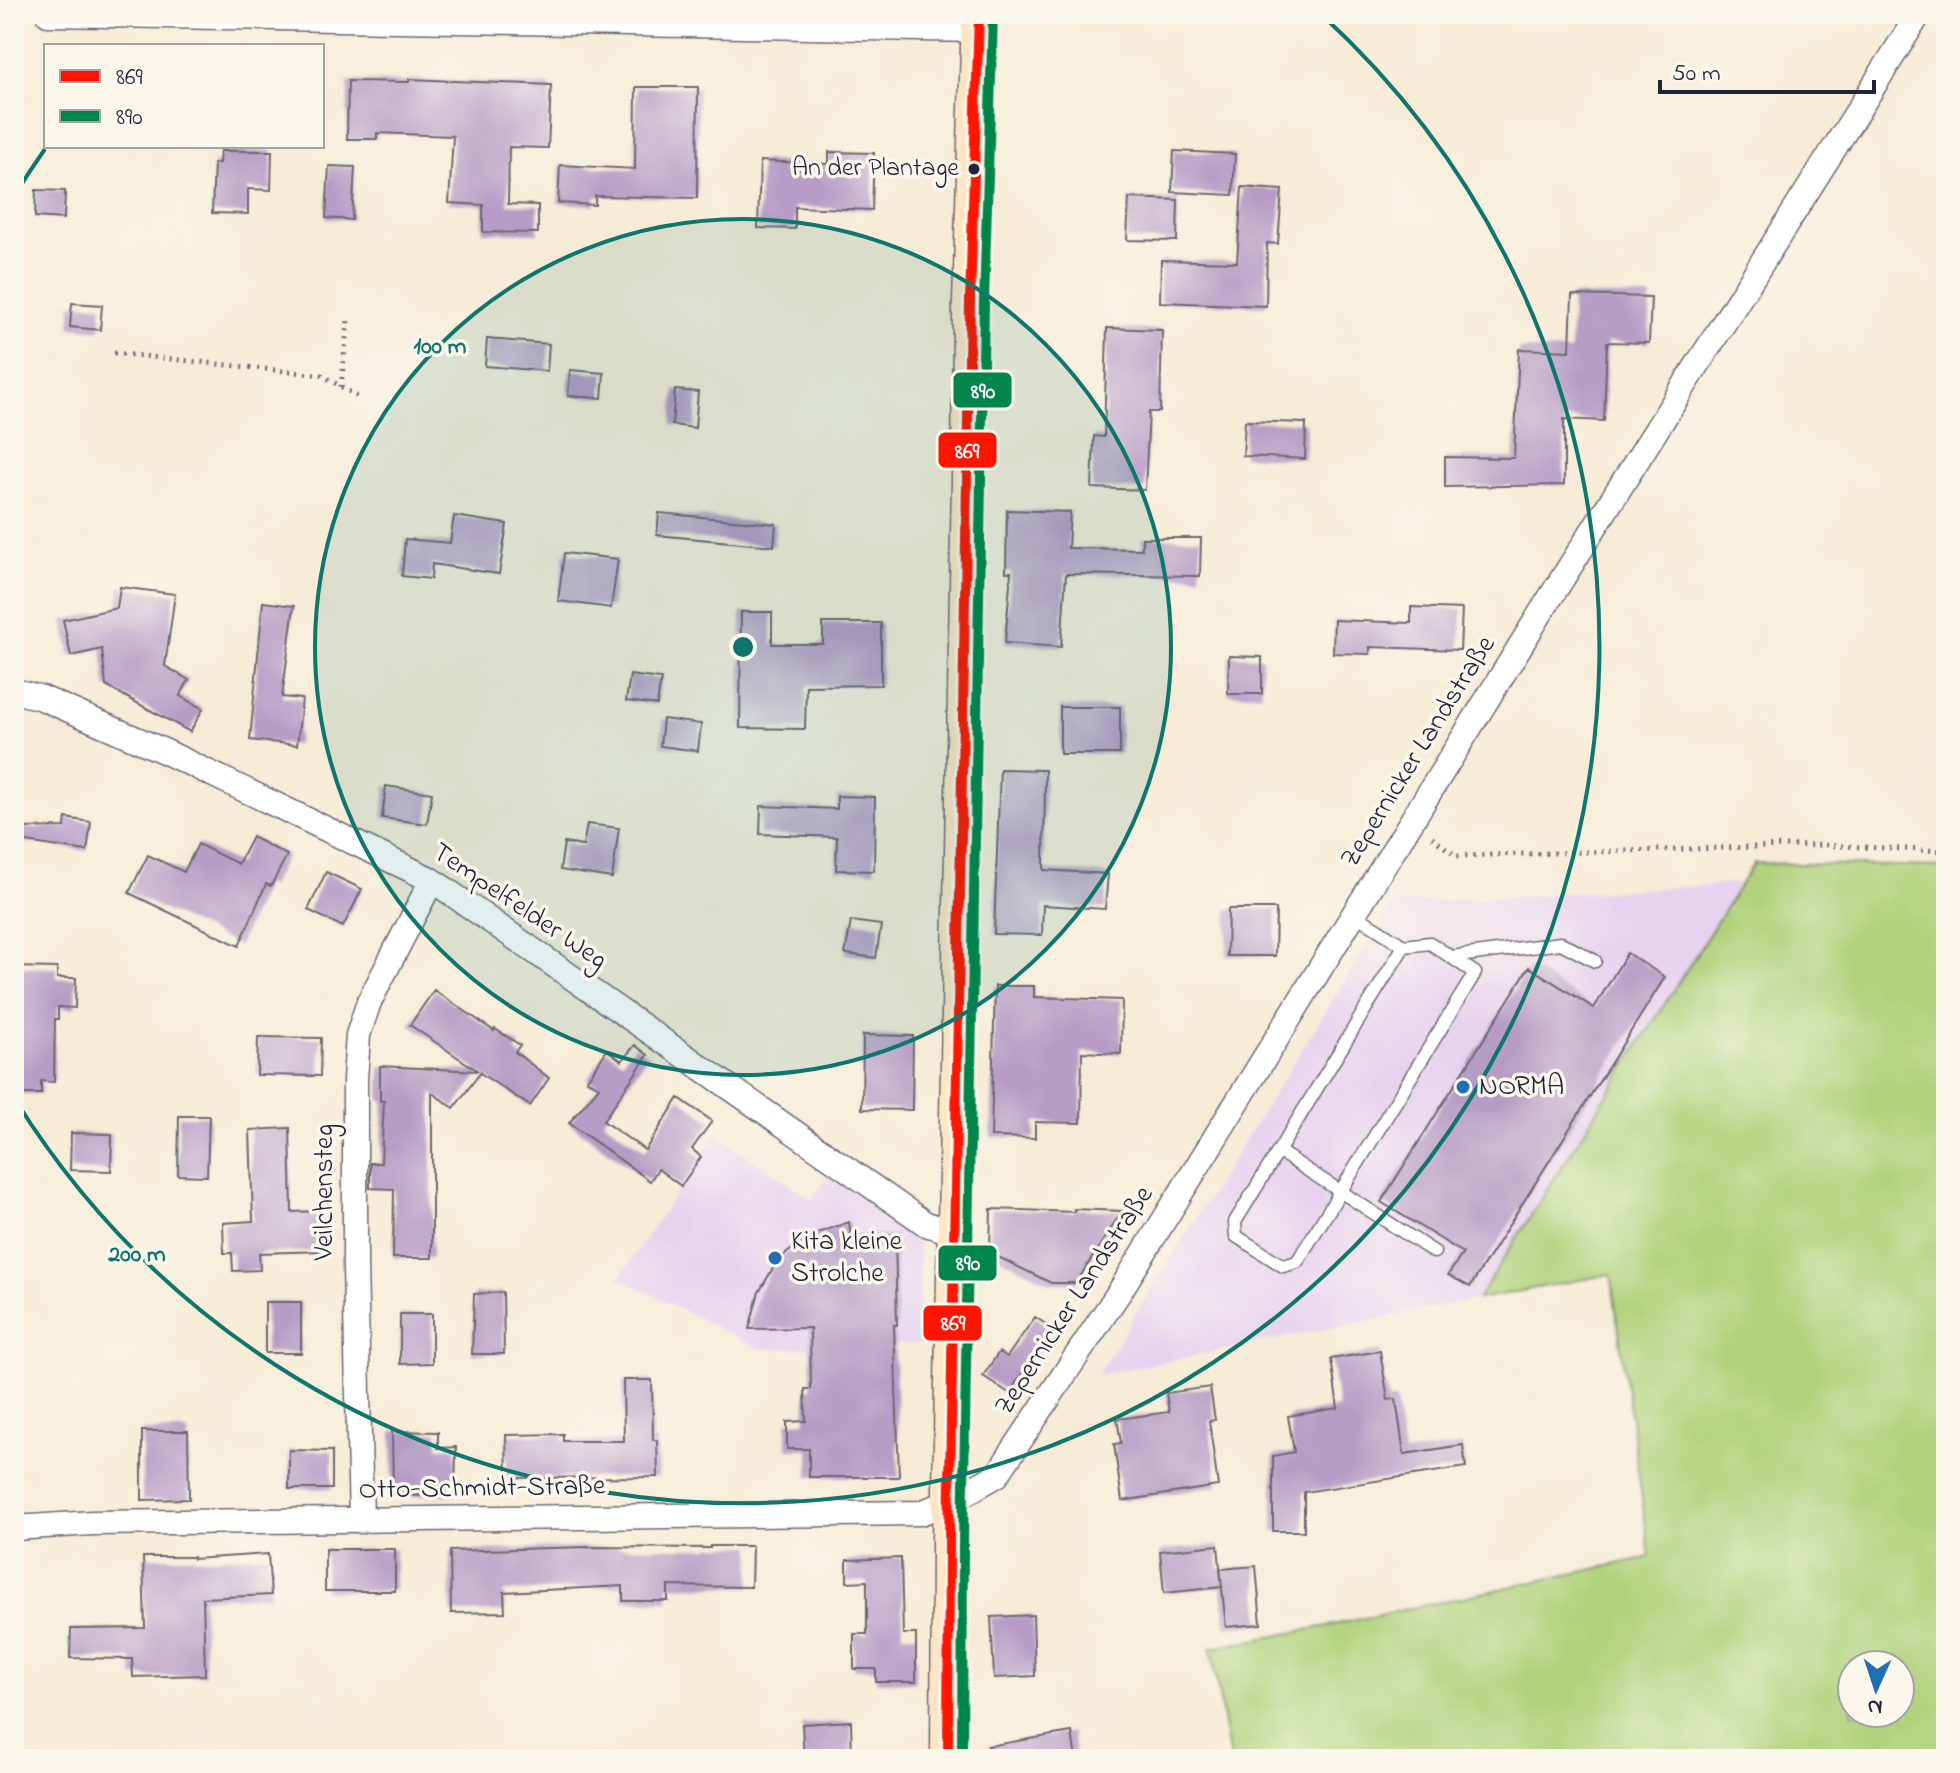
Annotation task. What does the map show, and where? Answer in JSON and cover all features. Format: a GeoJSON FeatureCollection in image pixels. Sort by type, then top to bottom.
{"type":"FeatureCollection","features":[{"type":"Feature","properties":{"kind":"main road"},"geometry":{"type":"LineString","coordinates":[[948,1759],[970,302],[979,22]]}},
{"type":"Feature","properties":{"kind":"street"},"geometry":{"type":"LineString","coordinates":[[48,14],[979,22]]}},
{"type":"Feature","properties":{"kind":"street","name":"Zepernicker Landstraße"},"geometry":{"type":"LineString","coordinates":[[950,1502],[997,1475],[1120,1291],[1919,14]]}},
{"type":"Feature","properties":{"kind":"street","name":"Tempelfelder Weg"},"geometry":{"type":"LineString","coordinates":[[14,691],[42,698],[166,752],[432,880],[926,1224],[955,1233]]}},
{"type":"Feature","properties":{"kind":"street","name":"Veilchensteg"},"geometry":{"type":"LineString","coordinates":[[361,1521],[355,1266],[355,1080],[358,1035],[369,1002],[432,880]]}},
{"type":"Feature","properties":{"kind":"street","name":"Otto-Schmidt-Straße"},"geometry":{"type":"LineString","coordinates":[[14,1528],[93,1523],[920,1513],[950,1502]]}},
{"type":"Feature","properties":{"kind":"lane"},"geometry":{"type":"LineString","coordinates":[[1354,914],[1404,946],[1430,943],[1475,973],[1297,1262],[1283,1266],[1236,1236],[1235,1222],[1404,946]]}},
{"type":"Feature","properties":{"kind":"lane"},"geometry":{"type":"LineString","coordinates":[[1451,957],[1561,943],[1595,961]]}},
{"type":"Feature","properties":{"kind":"lane"},"geometry":{"type":"LineString","coordinates":[[1278,1151],[1434,1252]]}},
{"type":"Feature","properties":{"kind":"path"},"geometry":{"type":"LineString","coordinates":[[341,387],[348,320]]}},
{"type":"Feature","properties":{"kind":"path"},"geometry":{"type":"LineString","coordinates":[[114,353],[322,375],[361,399]]}},
{"type":"Feature","properties":{"kind":"path"},"geometry":{"type":"LineString","coordinates":[[1412,822],[1456,856],[1822,845],[1946,851]]}},
{"type":"Feature","properties":{"kind":"shaded area"},"geometry":{"type":"Polygon","coordinates":[[[1741,883],[1478,1299],[1097,1375],[1393,904],[1741,883]]]}},
{"type":"Feature","properties":{"kind":"shaded area","name":"Kita kleine Strolche"},"geometry":{"type":"Polygon","coordinates":[[[716,1134],[811,1199],[829,1175],[918,1238],[920,1344],[759,1349],[619,1278],[716,1134]]]}},
{"type":"Feature","properties":{"kind":"green space"},"geometry":{"type":"Polygon","coordinates":[[[1754,863],[1946,867],[1946,1759],[1230,1759],[1211,1648],[1650,1557],[1611,1274],[1478,1299],[1754,863]]]}},
{"type":"Feature","properties":{"kind":"building"},"geometry":{"type":"Polygon","coordinates":[[[409,79],[551,85],[548,148],[509,147],[508,204],[538,205],[538,233],[483,232],[483,205],[449,203],[453,136],[377,133],[377,139],[347,139],[348,81],[409,82],[409,79]]]}},
{"type":"Feature","properties":{"kind":"building"},"geometry":{"type":"Polygon","coordinates":[[[636,87],[698,87],[697,198],[595,196],[595,205],[558,203],[560,165],[635,169],[636,87]]]}},
{"type":"Feature","properties":{"kind":"building"},"geometry":{"type":"Polygon","coordinates":[[[220,151],[272,151],[271,190],[248,189],[248,214],[212,213],[214,163],[219,163],[220,151]]]}},
{"type":"Feature","properties":{"kind":"building"},"geometry":{"type":"Polygon","coordinates":[[[1174,151],[1235,154],[1233,195],[1172,192],[1174,151]]]}},
{"type":"Feature","properties":{"kind":"building"},"geometry":{"type":"Polygon","coordinates":[[[829,152],[874,153],[872,210],[795,207],[795,229],[758,228],[760,161],[829,164],[829,152]]]}},
{"type":"Feature","properties":{"kind":"building"},"geometry":{"type":"Polygon","coordinates":[[[329,166],[355,167],[352,220],[326,218],[329,166]]]}},
{"type":"Feature","properties":{"kind":"building"},"geometry":{"type":"Polygon","coordinates":[[[1242,187],[1282,190],[1278,244],[1267,243],[1266,306],[1160,302],[1161,260],[1237,262],[1242,187]]]}},
{"type":"Feature","properties":{"kind":"building"},"geometry":{"type":"Polygon","coordinates":[[[36,190],[65,191],[64,219],[35,217],[36,190]]]}},
{"type":"Feature","properties":{"kind":"building"},"geometry":{"type":"Polygon","coordinates":[[[1129,198],[1178,200],[1177,241],[1127,240],[1129,198]]]}},
{"type":"Feature","properties":{"kind":"building"},"geometry":{"type":"Polygon","coordinates":[[[1572,295],[1651,297],[1649,343],[1607,342],[1604,421],[1564,419],[1564,485],[1445,487],[1445,457],[1514,458],[1519,349],[1570,351],[1572,295]]]}},
{"type":"Feature","properties":{"kind":"building"},"geometry":{"type":"Polygon","coordinates":[[[72,303],[102,305],[100,330],[70,327],[72,303]]]}},
{"type":"Feature","properties":{"kind":"building"},"geometry":{"type":"Polygon","coordinates":[[[1107,328],[1162,330],[1160,412],[1149,412],[1145,490],[1092,488],[1094,436],[1104,437],[1107,328]]]}},
{"type":"Feature","properties":{"kind":"building"},"geometry":{"type":"Polygon","coordinates":[[[487,339],[549,344],[547,371],[485,366],[487,339]]]}},
{"type":"Feature","properties":{"kind":"building"},"geometry":{"type":"Polygon","coordinates":[[[570,370],[604,373],[602,398],[568,396],[570,370]]]}},
{"type":"Feature","properties":{"kind":"building"},"geometry":{"type":"Polygon","coordinates":[[[675,390],[698,392],[695,428],[672,425],[675,390]]]}},
{"type":"Feature","properties":{"kind":"building"},"geometry":{"type":"Polygon","coordinates":[[[1245,421],[1306,423],[1305,459],[1243,456],[1245,421]]]}},
{"type":"Feature","properties":{"kind":"building"},"geometry":{"type":"Polygon","coordinates":[[[1007,510],[1070,512],[1068,548],[1142,549],[1142,538],[1201,538],[1200,576],[1066,574],[1061,647],[1005,643],[1011,572],[1006,572],[1007,510]]]}},
{"type":"Feature","properties":{"kind":"building"},"geometry":{"type":"Polygon","coordinates":[[[659,513],[776,524],[774,546],[657,535],[659,513]]]}},
{"type":"Feature","properties":{"kind":"building"},"geometry":{"type":"Polygon","coordinates":[[[454,516],[507,524],[499,574],[432,564],[431,579],[402,576],[405,539],[450,543],[454,516]]]}},
{"type":"Feature","properties":{"kind":"building"},"geometry":{"type":"Polygon","coordinates":[[[564,553],[618,559],[611,608],[558,601],[564,553]]]}},
{"type":"Feature","properties":{"kind":"building"},"geometry":{"type":"Polygon","coordinates":[[[120,587],[175,594],[165,666],[189,680],[180,696],[203,709],[190,732],[106,686],[102,649],[71,656],[63,620],[117,608],[120,587]]]}},
{"type":"Feature","properties":{"kind":"building"},"geometry":{"type":"Polygon","coordinates":[[[263,602],[294,606],[282,697],[302,699],[297,745],[250,740],[263,602]]]}},
{"type":"Feature","properties":{"kind":"building"},"geometry":{"type":"Polygon","coordinates":[[[1411,607],[1462,609],[1460,650],[1370,647],[1370,654],[1333,653],[1334,620],[1411,623],[1411,607]]]}},
{"type":"Feature","properties":{"kind":"building"},"geometry":{"type":"Polygon","coordinates":[[[741,612],[772,612],[772,644],[823,644],[823,623],[881,623],[881,685],[806,686],[805,729],[740,728],[741,612]]]}},
{"type":"Feature","properties":{"kind":"building"},"geometry":{"type":"Polygon","coordinates":[[[1229,656],[1262,657],[1262,694],[1228,694],[1229,656]]]}},
{"type":"Feature","properties":{"kind":"building"},"geometry":{"type":"Polygon","coordinates":[[[630,675],[661,679],[657,705],[626,701],[630,675]]]}},
{"type":"Feature","properties":{"kind":"building"},"geometry":{"type":"Polygon","coordinates":[[[1060,707],[1120,707],[1120,754],[1060,754],[1060,707]]]}},
{"type":"Feature","properties":{"kind":"building"},"geometry":{"type":"Polygon","coordinates":[[[663,719],[701,724],[698,751],[660,746],[663,719]]]}},
{"type":"Feature","properties":{"kind":"building"},"geometry":{"type":"Polygon","coordinates":[[[1000,769],[1045,770],[1044,870],[1108,874],[1105,909],[1043,905],[1042,935],[994,934],[1000,769]]]}},
{"type":"Feature","properties":{"kind":"building"},"geometry":{"type":"Polygon","coordinates":[[[386,786],[432,793],[427,824],[382,818],[386,786]]]}},
{"type":"Feature","properties":{"kind":"building"},"geometry":{"type":"Polygon","coordinates":[[[837,796],[875,797],[874,871],[836,870],[837,837],[760,834],[761,806],[837,809],[837,796]]]}},
{"type":"Feature","properties":{"kind":"building"},"geometry":{"type":"Polygon","coordinates":[[[66,818],[91,822],[87,851],[19,841],[20,828],[65,827],[66,818]]]}},
{"type":"Feature","properties":{"kind":"building"},"geometry":{"type":"Polygon","coordinates":[[[587,824],[619,828],[612,878],[560,870],[564,843],[583,846],[587,824]]]}},
{"type":"Feature","properties":{"kind":"building"},"geometry":{"type":"Polygon","coordinates":[[[252,837],[287,855],[271,886],[266,884],[239,946],[129,893],[148,855],[184,872],[198,844],[238,864],[252,837]]]}},
{"type":"Feature","properties":{"kind":"building"},"geometry":{"type":"Polygon","coordinates":[[[326,872],[362,889],[343,927],[308,910],[326,872]]]}},
{"type":"Feature","properties":{"kind":"building"},"geometry":{"type":"Polygon","coordinates":[[[1228,909],[1276,909],[1275,956],[1227,956],[1228,909]]]}},
{"type":"Feature","properties":{"kind":"building"},"geometry":{"type":"Polygon","coordinates":[[[851,921],[881,925],[876,958],[845,954],[851,921]]]}},
{"type":"Feature","properties":{"kind":"building"},"geometry":{"type":"Polygon","coordinates":[[[1627,953],[1665,977],[1470,1287],[1448,1275],[1463,1253],[1381,1202],[1529,967],[1594,1008],[1627,953]]]}},
{"type":"Feature","properties":{"kind":"building"},"geometry":{"type":"Polygon","coordinates":[[[14,967],[57,968],[57,978],[76,978],[75,1008],[58,1007],[58,1019],[55,1019],[54,1082],[41,1081],[41,1094],[14,1094],[14,967]]]}},
{"type":"Feature","properties":{"kind":"building"},"geometry":{"type":"Polygon","coordinates":[[[995,986],[1034,986],[1034,997],[1122,1000],[1121,1054],[1082,1052],[1081,1123],[1035,1122],[1035,1138],[991,1137],[995,986]]]}},
{"type":"Feature","properties":{"kind":"building"},"geometry":{"type":"Polygon","coordinates":[[[434,990],[520,1045],[515,1052],[549,1078],[530,1106],[480,1073],[454,1108],[432,1093],[432,1258],[393,1258],[394,1189],[370,1188],[370,1163],[381,1163],[384,1101],[380,1101],[380,1066],[478,1071],[410,1025],[434,990]]]}},
{"type":"Feature","properties":{"kind":"building"},"geometry":{"type":"Polygon","coordinates":[[[863,1035],[913,1036],[912,1110],[862,1109],[863,1035]]]}},
{"type":"Feature","properties":{"kind":"building"},"geometry":{"type":"Polygon","coordinates":[[[258,1037],[321,1038],[320,1076],[257,1075],[258,1037]]]}},
{"type":"Feature","properties":{"kind":"building"},"geometry":{"type":"Polygon","coordinates":[[[635,1045],[648,1055],[603,1121],[645,1150],[679,1098],[712,1121],[692,1149],[701,1157],[681,1186],[658,1169],[650,1181],[569,1123],[599,1087],[587,1080],[607,1050],[622,1061],[635,1045]]]}},
{"type":"Feature","properties":{"kind":"building"},"geometry":{"type":"Polygon","coordinates":[[[179,1116],[209,1116],[207,1176],[178,1175],[179,1116]]]}},
{"type":"Feature","properties":{"kind":"building"},"geometry":{"type":"Polygon","coordinates":[[[290,1128],[292,1212],[322,1211],[323,1251],[259,1253],[260,1270],[233,1271],[232,1253],[224,1253],[223,1223],[253,1221],[250,1130],[290,1128]]]}},
{"type":"Feature","properties":{"kind":"building"},"geometry":{"type":"Polygon","coordinates":[[[71,1133],[112,1134],[111,1171],[70,1170],[71,1133]]]}},
{"type":"Feature","properties":{"kind":"building"},"geometry":{"type":"Polygon","coordinates":[[[991,1209],[1122,1211],[1076,1283],[1051,1283],[990,1253],[991,1209]]]}},
{"type":"Feature","properties":{"kind":"building"},"geometry":{"type":"Polygon","coordinates":[[[849,1222],[851,1236],[895,1235],[897,1325],[894,1325],[899,1477],[809,1477],[809,1449],[787,1449],[787,1422],[806,1421],[805,1389],[811,1389],[810,1328],[749,1329],[759,1292],[778,1260],[809,1236],[849,1222]]]}},
{"type":"Feature","properties":{"kind":"building"},"geometry":{"type":"Polygon","coordinates":[[[503,1292],[504,1354],[472,1354],[474,1294],[503,1292]]]}},
{"type":"Feature","properties":{"kind":"building"},"geometry":{"type":"Polygon","coordinates":[[[265,1302],[301,1302],[301,1353],[265,1353],[265,1302]]]}},
{"type":"Feature","properties":{"kind":"building"},"geometry":{"type":"Polygon","coordinates":[[[400,1314],[432,1314],[432,1363],[400,1364],[400,1314]]]}},
{"type":"Feature","properties":{"kind":"building"},"geometry":{"type":"Polygon","coordinates":[[[1035,1317],[1053,1329],[1009,1393],[983,1376],[999,1352],[1007,1357],[1035,1317]]]}},
{"type":"Feature","properties":{"kind":"building"},"geometry":{"type":"Polygon","coordinates":[[[1380,1351],[1388,1400],[1396,1399],[1404,1454],[1463,1445],[1466,1467],[1304,1492],[1304,1531],[1273,1531],[1273,1456],[1294,1452],[1288,1416],[1338,1408],[1331,1359],[1380,1351]]]}},
{"type":"Feature","properties":{"kind":"building"},"geometry":{"type":"Polygon","coordinates":[[[623,1380],[652,1380],[653,1440],[657,1440],[658,1477],[507,1478],[506,1435],[563,1434],[563,1441],[624,1441],[623,1380]]]}},
{"type":"Feature","properties":{"kind":"building"},"geometry":{"type":"Polygon","coordinates":[[[1210,1387],[1215,1420],[1209,1421],[1218,1486],[1122,1501],[1114,1444],[1121,1443],[1117,1419],[1169,1412],[1166,1393],[1210,1387]]]}},
{"type":"Feature","properties":{"kind":"building"},"geometry":{"type":"Polygon","coordinates":[[[142,1431],[188,1431],[189,1499],[142,1500],[142,1431]]]}},
{"type":"Feature","properties":{"kind":"building"},"geometry":{"type":"Polygon","coordinates":[[[392,1431],[438,1432],[438,1448],[456,1447],[455,1495],[393,1496],[392,1431]]]}},
{"type":"Feature","properties":{"kind":"building"},"geometry":{"type":"Polygon","coordinates":[[[289,1450],[332,1451],[332,1489],[289,1489],[289,1450]]]}},
{"type":"Feature","properties":{"kind":"building"},"geometry":{"type":"Polygon","coordinates":[[[1218,1545],[1222,1587],[1164,1593],[1160,1551],[1218,1545]]]}},
{"type":"Feature","properties":{"kind":"building"},"geometry":{"type":"Polygon","coordinates":[[[752,1546],[751,1587],[668,1586],[668,1601],[623,1601],[623,1586],[504,1592],[505,1612],[451,1613],[450,1551],[752,1546]]]}},
{"type":"Feature","properties":{"kind":"building"},"geometry":{"type":"Polygon","coordinates":[[[325,1549],[395,1549],[395,1591],[325,1591],[325,1549]]]}},
{"type":"Feature","properties":{"kind":"building"},"geometry":{"type":"Polygon","coordinates":[[[268,1554],[271,1595],[203,1598],[205,1675],[133,1677],[132,1659],[70,1658],[71,1629],[145,1628],[143,1557],[193,1559],[268,1554]]]}},
{"type":"Feature","properties":{"kind":"building"},"geometry":{"type":"Polygon","coordinates":[[[901,1558],[903,1634],[916,1634],[916,1682],[876,1682],[876,1669],[854,1669],[854,1634],[867,1634],[867,1581],[847,1582],[847,1560],[901,1558]]]}},
{"type":"Feature","properties":{"kind":"building"},"geometry":{"type":"Polygon","coordinates":[[[1256,1566],[1261,1624],[1226,1627],[1220,1569],[1256,1566]]]}},
{"type":"Feature","properties":{"kind":"building"},"geometry":{"type":"Polygon","coordinates":[[[1033,1615],[1035,1676],[994,1678],[991,1617],[1033,1615]]]}},
{"type":"Feature","properties":{"kind":"building"},"geometry":{"type":"Polygon","coordinates":[[[851,1721],[852,1759],[804,1759],[802,1724],[851,1721]]]}},
{"type":"Feature","properties":{"kind":"building"},"geometry":{"type":"Polygon","coordinates":[[[1072,1732],[1076,1759],[989,1759],[988,1746],[1072,1732]]]}},
{"type":"Feature","properties":{"kind":"transit line","name":"869"},"geometry":{"type":"LineString","coordinates":[[948,1759],[970,302],[979,14]]}},
{"type":"Feature","properties":{"kind":"transit line","name":"890"},"geometry":{"type":"LineString","coordinates":[[962,1759],[984,302],[993,14]]}},
{"type":"Feature","properties":{"kind":"place","name":"An der Plantage"},"geometry":{"type":"Point","coordinates":[974,169]}},
{"type":"Feature","properties":{"kind":"place","name":"NORMA"},"geometry":{"type":"Point","coordinates":[1463,1087]}},
{"type":"Feature","properties":{"kind":"place","name":"Kita kleine Strolche"},"geometry":{"type":"Point","coordinates":[775,1258]}}]}
